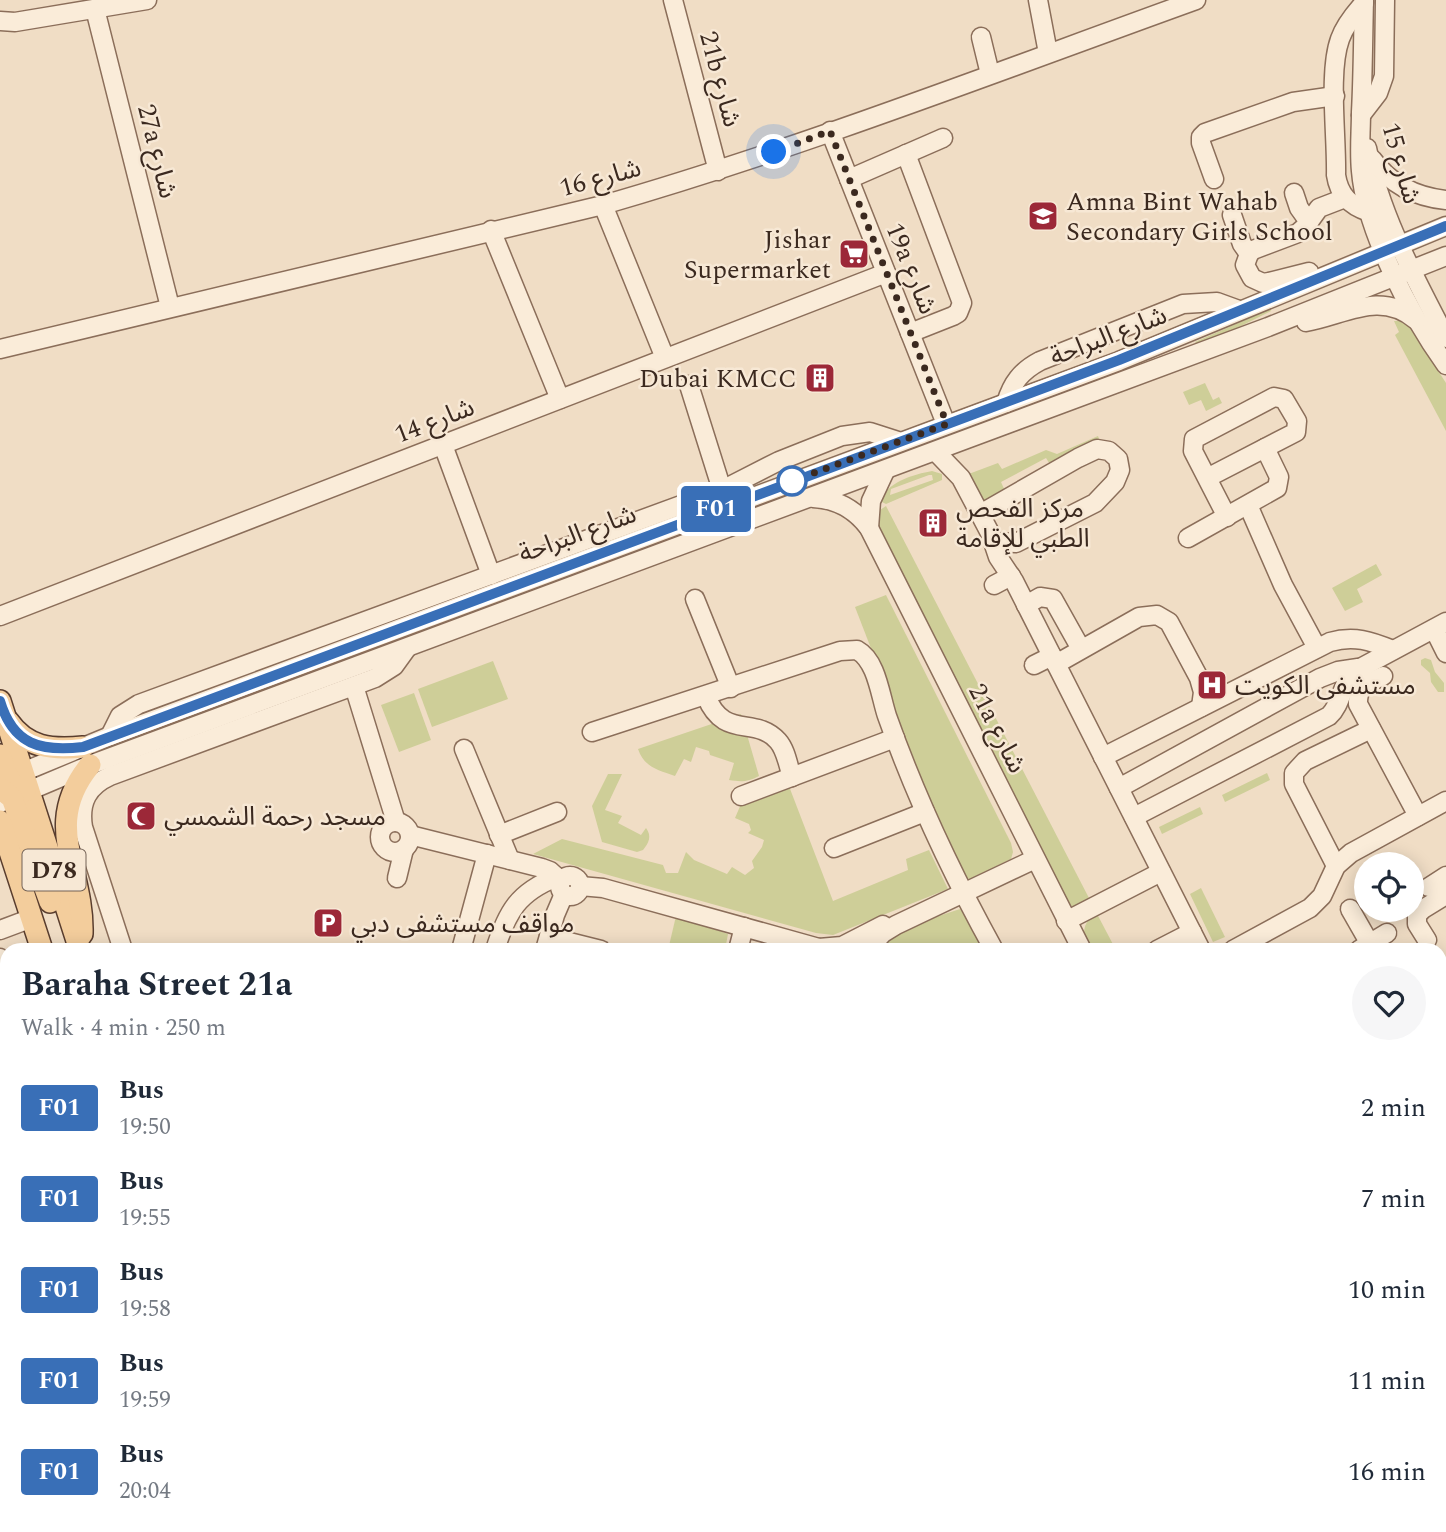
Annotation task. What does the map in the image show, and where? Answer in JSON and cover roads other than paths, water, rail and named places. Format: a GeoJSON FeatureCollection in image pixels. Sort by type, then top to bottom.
{"type":"FeatureCollection","features":[{"type":"Feature","properties":{"kind":"main road"},"geometry":{"type":"LineString","coordinates":[[2,708],[22,737],[40,747],[86,756],[72,792],[65,823],[66,839],[81,899],[81,943]]}},
{"type":"Feature","properties":{"kind":"main road","name":"D78"},"geometry":{"type":"LineString","coordinates":[[2,708],[9,779],[77,943]]}},
{"type":"Feature","properties":{"kind":"main road"},"geometry":{"type":"LineString","coordinates":[[9,779],[65,943]]}},
{"type":"Feature","properties":{"kind":"main road","name":"D78"},"geometry":{"type":"LineString","coordinates":[[0,821],[40,943]]}},
{"type":"Feature","properties":{"kind":"street"},"geometry":{"type":"LineString","coordinates":[[8,22],[148,0]]}},
{"type":"Feature","properties":{"kind":"street","name":"21b شارع"},"geometry":{"type":"LineString","coordinates":[[673,0],[718,171]]}},
{"type":"Feature","properties":{"kind":"street"},"geometry":{"type":"LineString","coordinates":[[1038,0],[1048,53]]}},
{"type":"Feature","properties":{"kind":"street","name":"شارع 16"},"geometry":{"type":"LineString","coordinates":[[0,349],[603,205],[718,171],[1196,0]]}},
{"type":"Feature","properties":{"kind":"street"},"geometry":{"type":"LineString","coordinates":[[1361,115],[1378,93],[1384,76],[1385,0]]}},
{"type":"Feature","properties":{"kind":"street"},"geometry":{"type":"LineString","coordinates":[[1364,1],[1340,38],[1335,59],[1335,175],[1345,198],[1359,209],[1369,212]]}},
{"type":"Feature","properties":{"kind":"street","name":"شارع 15"},"geometry":{"type":"LineString","coordinates":[[1364,1],[1361,173],[1369,212],[1392,247]]}},
{"type":"Feature","properties":{"kind":"street","name":"27a شارع"},"geometry":{"type":"LineString","coordinates":[[95,9],[170,307]]}},
{"type":"Feature","properties":{"kind":"street"},"geometry":{"type":"LineString","coordinates":[[981,37],[990,74]]}},
{"type":"Feature","properties":{"kind":"street"},"geometry":{"type":"LineString","coordinates":[[1214,179],[1201,143],[1201,137],[1205,133],[1293,102],[1335,96]]}},
{"type":"Feature","properties":{"kind":"street","name":"شارع 15"},"geometry":{"type":"LineString","coordinates":[[1361,115],[1392,247],[1418,321],[1446,365]]}},
{"type":"Feature","properties":{"kind":"street","name":"19a شارع"},"geometry":{"type":"LineString","coordinates":[[830,131],[947,424]]}},
{"type":"Feature","properties":{"kind":"street"},"geometry":{"type":"LineString","coordinates":[[849,179],[943,138]]}},
{"type":"Feature","properties":{"kind":"street"},"geometry":{"type":"LineString","coordinates":[[1368,152],[1384,173],[1405,189],[1446,200]]}},
{"type":"Feature","properties":{"kind":"street"},"geometry":{"type":"LineString","coordinates":[[906,154],[962,303],[958,313],[953,316],[910,333]]}},
{"type":"Feature","properties":{"kind":"street"},"geometry":{"type":"LineString","coordinates":[[1294,192],[1299,208],[1309,222]]}},
{"type":"Feature","properties":{"kind":"street"},"geometry":{"type":"LineString","coordinates":[[1340,268],[1307,272],[1263,283],[1248,274],[1245,265],[1249,254],[1259,247],[1298,233],[1319,208],[1345,198]]}},
{"type":"Feature","properties":{"kind":"street"},"geometry":{"type":"LineString","coordinates":[[603,205],[666,358]]}},
{"type":"Feature","properties":{"kind":"street"},"geometry":{"type":"LineString","coordinates":[[1232,215],[1242,244],[1249,254]]}},
{"type":"Feature","properties":{"kind":"street","name":"شارع البراحة"},"geometry":{"type":"LineString","coordinates":[[9,779],[50,782],[110,736],[1158,345],[1446,226]]}},
{"type":"Feature","properties":{"kind":"street"},"geometry":{"type":"LineString","coordinates":[[491,230],[560,399]]}},
{"type":"Feature","properties":{"kind":"street","name":"شارع البراحة"},"geometry":{"type":"LineString","coordinates":[[9,779],[42,763],[86,756],[261,702],[936,452],[1268,327],[1446,256]]}},
{"type":"Feature","properties":{"kind":"street","name":"شارع 14"},"geometry":{"type":"LineString","coordinates":[[0,616],[886,273]]}},
{"type":"Feature","properties":{"kind":"street","name":"شارع 15"},"geometry":{"type":"LineString","coordinates":[[1403,273],[1446,338]]}},
{"type":"Feature","properties":{"kind":"street"},"geometry":{"type":"LineString","coordinates":[[1006,403],[1017,377],[1040,360],[1183,304],[1217,302],[1239,310]]}},
{"type":"Feature","properties":{"kind":"street"},"geometry":{"type":"LineString","coordinates":[[1268,327],[1311,321],[1370,304],[1396,308],[1418,321]]}},
{"type":"Feature","properties":{"kind":"street"},"geometry":{"type":"LineString","coordinates":[[689,385],[722,490]]}},
{"type":"Feature","properties":{"kind":"street"},"geometry":{"type":"LineString","coordinates":[[1207,478],[1293,434],[1297,421],[1287,402],[1275,397],[1196,436],[1192,447],[1207,478],[1227,517]]}},
{"type":"Feature","properties":{"kind":"street"},"geometry":{"type":"LineString","coordinates":[[110,736],[120,716],[139,704],[722,490],[779,461],[842,436],[870,432],[898,441]]}},
{"type":"Feature","properties":{"kind":"street"},"geometry":{"type":"LineString","coordinates":[[443,445],[491,575]]}},
{"type":"Feature","properties":{"kind":"street"},"geometry":{"type":"LineString","coordinates":[[1188,538],[1275,491],[1279,477],[1265,448]]}},
{"type":"Feature","properties":{"kind":"street"},"geometry":{"type":"LineString","coordinates":[[980,514],[1087,453],[1103,449],[1118,459],[1120,470],[1106,494],[1095,503],[1016,543],[1008,553],[1007,571],[994,585]]}},
{"type":"Feature","properties":{"kind":"street"},"geometry":{"type":"LineString","coordinates":[[936,452],[961,478],[1198,943]]}},
{"type":"Feature","properties":{"kind":"street"},"geometry":{"type":"LineString","coordinates":[[869,528],[871,501],[885,471]]}},
{"type":"Feature","properties":{"kind":"street","name":"21a شارع"},"geometry":{"type":"LineString","coordinates":[[813,498],[831,500],[847,508],[869,528],[1078,943]]}},
{"type":"Feature","properties":{"kind":"street"},"geometry":{"type":"LineString","coordinates":[[1248,505],[1283,586],[1317,648]]}},
{"type":"Feature","properties":{"kind":"street"},"geometry":{"type":"LineString","coordinates":[[993,542],[1016,543]]}},
{"type":"Feature","properties":{"kind":"street"},"geometry":{"type":"LineString","coordinates":[[1026,605],[1040,597],[1053,599],[1081,649]]}},
{"type":"Feature","properties":{"kind":"street"},"geometry":{"type":"LineString","coordinates":[[695,599],[731,688]]}},
{"type":"Feature","properties":{"kind":"street"},"geometry":{"type":"LineString","coordinates":[[1034,665],[1081,649],[1144,615],[1157,615],[1173,628],[1199,678],[1203,692],[1201,707]]}},
{"type":"Feature","properties":{"kind":"street"},"geometry":{"type":"LineString","coordinates":[[1119,788],[1311,683],[1338,671],[1358,668],[1440,625],[1446,653]]}},
{"type":"Feature","properties":{"kind":"street"},"geometry":{"type":"LineString","coordinates":[[1103,757],[1317,648],[1338,640],[1370,640],[1394,650]]}},
{"type":"Feature","properties":{"kind":"street"},"geometry":{"type":"LineString","coordinates":[[121,943],[83,827],[83,802],[89,790],[98,781],[110,776],[354,686],[394,666],[407,648]]}},
{"type":"Feature","properties":{"kind":"street"},"geometry":{"type":"LineString","coordinates":[[592,732],[840,651],[857,650],[869,660],[895,738],[925,812],[962,893],[990,943]]}},
{"type":"Feature","properties":{"kind":"street"},"geometry":{"type":"LineString","coordinates":[[1133,817],[1329,716],[1336,708],[1344,684],[1358,668]]}},
{"type":"Feature","properties":{"kind":"street"},"geometry":{"type":"LineString","coordinates":[[1383,676],[1366,684],[1358,695],[1360,708],[1418,816]]}},
{"type":"Feature","properties":{"kind":"street"},"geometry":{"type":"LineString","coordinates":[[1311,683],[1326,688],[1339,698]]}},
{"type":"Feature","properties":{"kind":"street"},"geometry":{"type":"LineString","coordinates":[[354,686],[396,822]]}},
{"type":"Feature","properties":{"kind":"street"},"geometry":{"type":"LineString","coordinates":[[706,696],[711,709],[721,720],[769,734],[777,740],[783,748],[792,777]]}},
{"type":"Feature","properties":{"kind":"street"},"geometry":{"type":"LineString","coordinates":[[261,702],[289,709]]}},
{"type":"Feature","properties":{"kind":"street"},"geometry":{"type":"LineString","coordinates":[[1336,866],[1294,784],[1294,773],[1305,761],[1371,729]]}},
{"type":"Feature","properties":{"kind":"street"},"geometry":{"type":"LineString","coordinates":[[741,796],[895,738]]}},
{"type":"Feature","properties":{"kind":"street"},"geometry":{"type":"LineString","coordinates":[[464,749],[510,860]]}},
{"type":"Feature","properties":{"kind":"street"},"geometry":{"type":"LineString","coordinates":[[42,763],[41,775],[50,782]]}},
{"type":"Feature","properties":{"kind":"street"},"geometry":{"type":"LineString","coordinates":[[1246,943],[1317,903],[1336,866],[1352,853],[1446,801]]}},
{"type":"Feature","properties":{"kind":"street"},"geometry":{"type":"LineString","coordinates":[[499,835],[556,812]]}},
{"type":"Feature","properties":{"kind":"street"},"geometry":{"type":"LineString","coordinates":[[834,848],[925,812]]}},
{"type":"Feature","properties":{"kind":"street"},"geometry":{"type":"LineString","coordinates":[[396,822],[405,826],[407,842],[392,875],[381,843],[381,831],[385,826],[396,822]]}},
{"type":"Feature","properties":{"kind":"street"},"geometry":{"type":"LineString","coordinates":[[384,848],[394,852],[407,842],[486,854],[542,868],[566,884]]}},
{"type":"Feature","properties":{"kind":"street"},"geometry":{"type":"LineString","coordinates":[[463,943],[486,854]]}},
{"type":"Feature","properties":{"kind":"street"},"geometry":{"type":"LineString","coordinates":[[874,943],[883,933],[910,917],[1035,859]]}},
{"type":"Feature","properties":{"kind":"street"},"geometry":{"type":"LineString","coordinates":[[1066,921],[1161,872]]}},
{"type":"Feature","properties":{"kind":"street"},"geometry":{"type":"LineString","coordinates":[[1429,887],[1446,876]]}},
{"type":"Feature","properties":{"kind":"street"},"geometry":{"type":"LineString","coordinates":[[547,943],[566,884]]}},
{"type":"Feature","properties":{"kind":"street"},"geometry":{"type":"LineString","coordinates":[[497,943],[504,921],[532,889],[566,884],[603,888],[801,943]]}},
{"type":"Feature","properties":{"kind":"street"},"geometry":{"type":"LineString","coordinates":[[1427,940],[1417,924],[1417,915],[1446,895]]}},
{"type":"Feature","properties":{"kind":"street"},"geometry":{"type":"LineString","coordinates":[[1350,909],[1363,943]]}},
{"type":"Feature","properties":{"kind":"street"},"geometry":{"type":"LineString","coordinates":[[848,943],[885,924],[910,917]]}},
{"type":"Feature","properties":{"kind":"street"},"geometry":{"type":"LineString","coordinates":[[0,930],[32,918]]}},
{"type":"Feature","properties":{"kind":"street"},"geometry":{"type":"LineString","coordinates":[[740,943],[744,927]]}},
{"type":"Feature","properties":{"kind":"street"},"geometry":{"type":"LineString","coordinates":[[1171,943],[1192,932]]}},
{"type":"Feature","properties":{"kind":"street"},"geometry":{"type":"LineString","coordinates":[[1371,943],[1387,933]]}},
{"type":"Feature","properties":{"kind":"place","name":"Amna Bint Wahab Secondary Girls School"},"geometry":{"type":"Point","coordinates":[1043,216]}},
{"type":"Feature","properties":{"kind":"place","name":"Jishar Supermarket"},"geometry":{"type":"Point","coordinates":[854,254]}},
{"type":"Feature","properties":{"kind":"place","name":"Dubai KMCC"},"geometry":{"type":"Point","coordinates":[820,378]}},
{"type":"Feature","properties":{"kind":"place","name":"مركز الفحص الطبي للإقامة"},"geometry":{"type":"Point","coordinates":[933,523]}},
{"type":"Feature","properties":{"kind":"place","name":"مستشفى الكويت"},"geometry":{"type":"Point","coordinates":[1212,685]}},
{"type":"Feature","properties":{"kind":"place","name":"مسجد رحمة الشمسي"},"geometry":{"type":"Point","coordinates":[141,816]}},
{"type":"Feature","properties":{"kind":"place","name":"مواقف مستشفى دبي"},"geometry":{"type":"Point","coordinates":[328,923]}}]}
